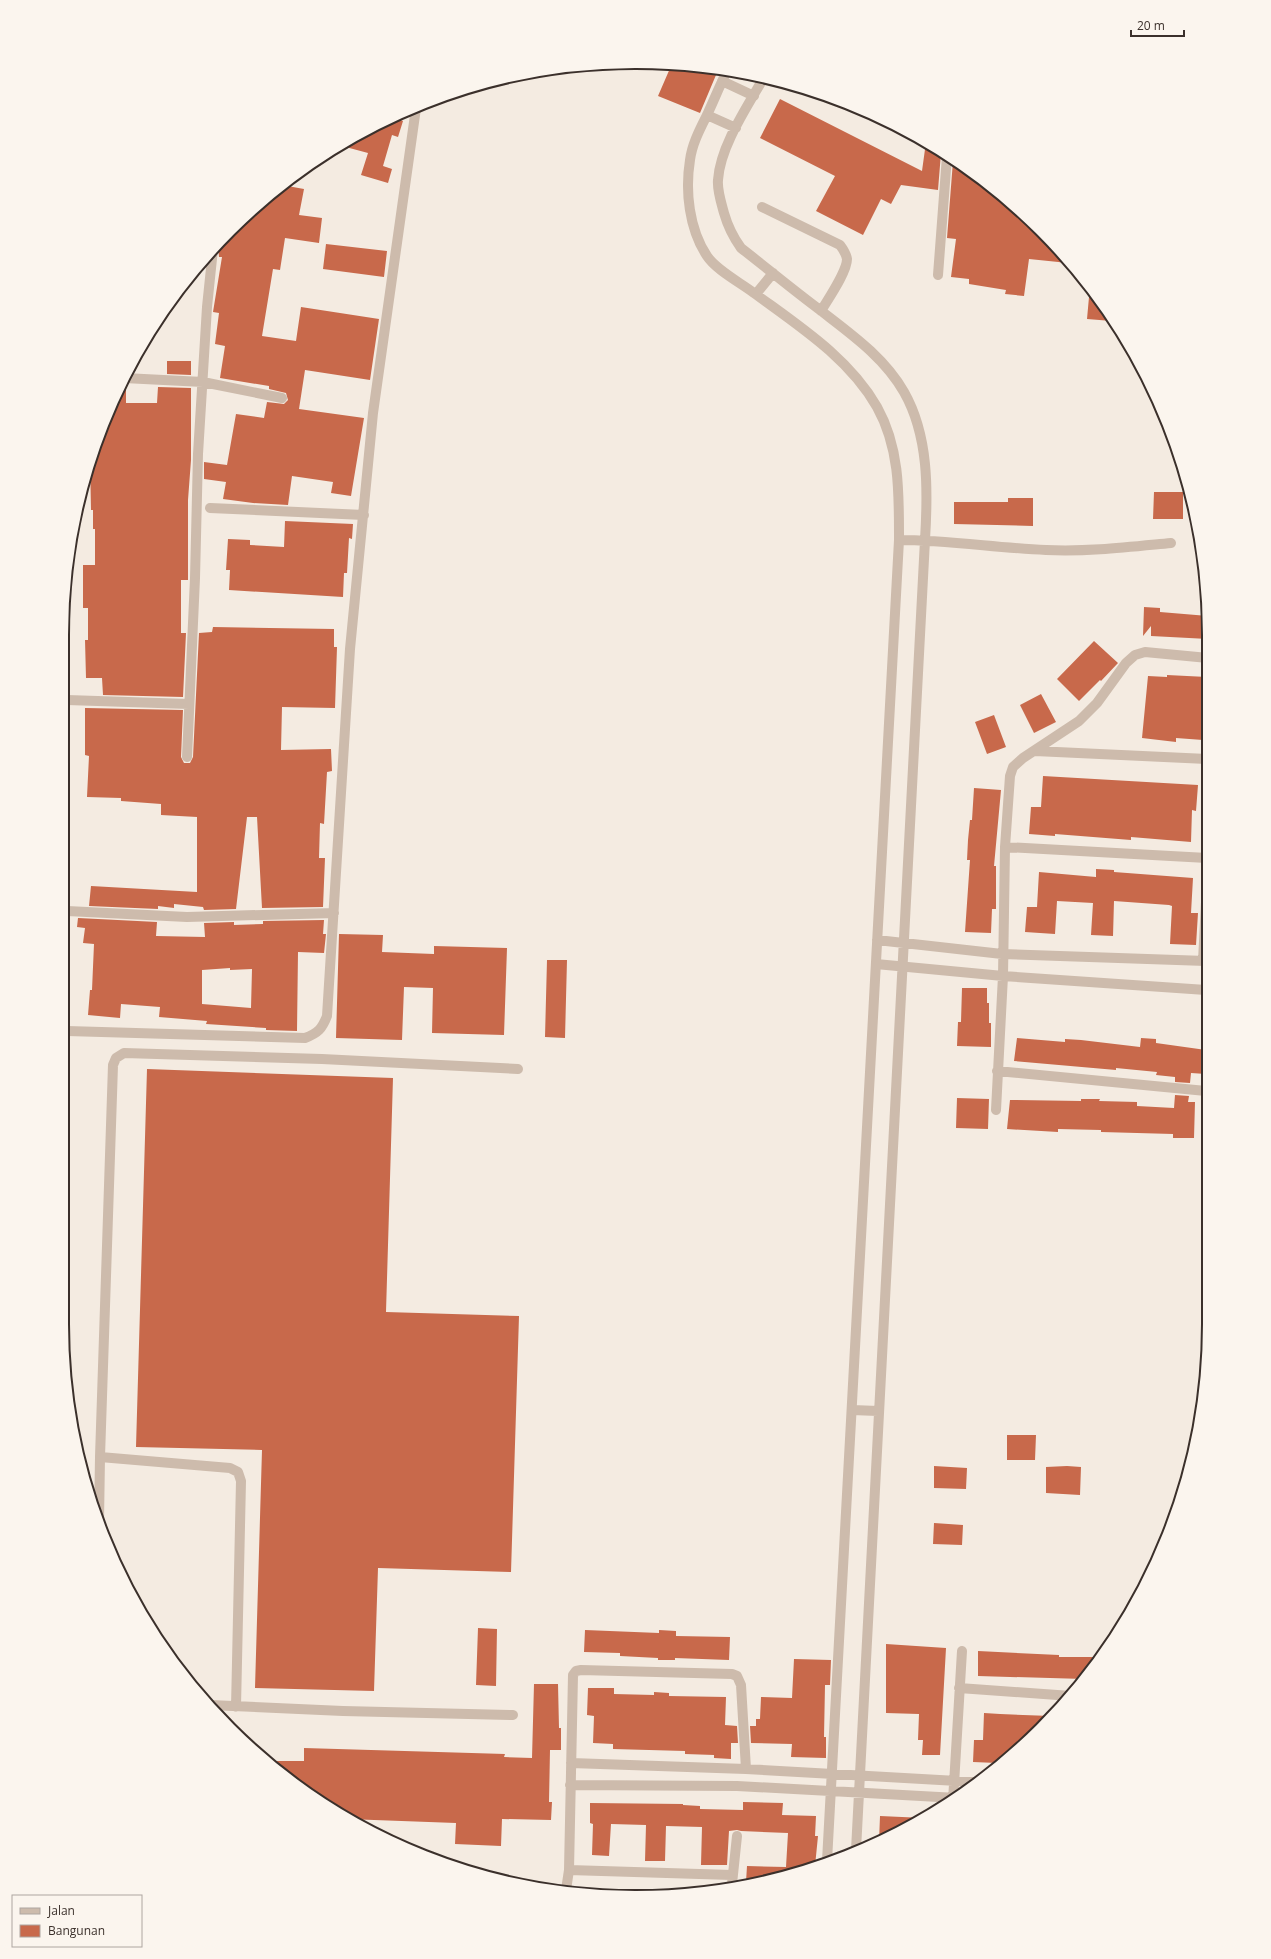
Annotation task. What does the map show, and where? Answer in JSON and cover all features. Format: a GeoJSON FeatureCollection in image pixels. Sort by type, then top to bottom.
{"type":"FeatureCollection","features":[{"type":"Feature","properties":{"kind":"street"},"geometry":{"type":"LineString","coordinates":[[724,76],[698,132],[690,159],[688,185],[694,231],[708,257],[833,353],[854,373],[877,407],[887,429],[895,458],[899,493],[899,540],[827,1856]]}},
{"type":"Feature","properties":{"kind":"street"},"geometry":{"type":"LineString","coordinates":[[722,81],[754,96]]}},
{"type":"Feature","properties":{"kind":"street"},"geometry":{"type":"LineString","coordinates":[[761,83],[736,128],[719,170],[718,181],[720,200],[732,236],[742,248],[772,273],[850,332],[894,377],[904,393],[916,421],[922,446],[926,479],[925,540],[856,1845]]}},
{"type":"Feature","properties":{"kind":"street"},"geometry":{"type":"LineString","coordinates":[[69,1031],[305,1038],[316,1034],[322,1028],[327,1016],[350,649],[373,413],[415,114]]}},
{"type":"Feature","properties":{"kind":"street"},"geometry":{"type":"LineString","coordinates":[[707,115],[736,128]]}},
{"type":"Feature","properties":{"kind":"street"},"geometry":{"type":"LineString","coordinates":[[938,275],[947,162]]}},
{"type":"Feature","properties":{"kind":"street"},"geometry":{"type":"LineString","coordinates":[[762,207],[840,245],[844,250],[847,259],[845,268],[821,311]]}},
{"type":"Feature","properties":{"kind":"street"},"geometry":{"type":"LineString","coordinates":[[187,758],[195,578],[198,454],[212,260]]}},
{"type":"Feature","properties":{"kind":"street"},"geometry":{"type":"LineString","coordinates":[[756,294],[772,273]]}},
{"type":"Feature","properties":{"kind":"street"},"geometry":{"type":"LineString","coordinates":[[131,378],[203,382],[282,398]]}},
{"type":"Feature","properties":{"kind":"street"},"geometry":{"type":"LineString","coordinates":[[210,508],[364,515]]}},
{"type":"Feature","properties":{"kind":"street"},"geometry":{"type":"LineString","coordinates":[[899,540],[925,540],[1045,550],[1104,549],[1171,543]]}},
{"type":"Feature","properties":{"kind":"street"},"geometry":{"type":"LineString","coordinates":[[996,1110],[1003,976],[1002,954],[1005,847],[1010,776],[1013,767],[1078,721],[1097,703],[1126,663],[1135,655],[1145,652],[1202,657]]}},
{"type":"Feature","properties":{"kind":"street"},"geometry":{"type":"LineString","coordinates":[[69,700],[189,704]]}},
{"type":"Feature","properties":{"kind":"street"},"geometry":{"type":"LineString","coordinates":[[1035,751],[1202,759]]}},
{"type":"Feature","properties":{"kind":"street"},"geometry":{"type":"LineString","coordinates":[[1005,847],[1202,858]]}},
{"type":"Feature","properties":{"kind":"street"},"geometry":{"type":"LineString","coordinates":[[69,911],[187,917],[334,913]]}},
{"type":"Feature","properties":{"kind":"street"},"geometry":{"type":"LineString","coordinates":[[877,940],[1002,954],[1202,961]]}},
{"type":"Feature","properties":{"kind":"street"},"geometry":{"type":"LineString","coordinates":[[876,964],[1003,976],[1202,990]]}},
{"type":"Feature","properties":{"kind":"street"},"geometry":{"type":"LineString","coordinates":[[99,1507],[112,1066],[116,1058],[124,1053],[322,1059],[518,1069]]}},
{"type":"Feature","properties":{"kind":"street"},"geometry":{"type":"LineString","coordinates":[[997,1071],[1202,1091]]}},
{"type":"Feature","properties":{"kind":"street"},"geometry":{"type":"LineString","coordinates":[[852,1410],[878,1411]]}},
{"type":"Feature","properties":{"kind":"street"},"geometry":{"type":"LineString","coordinates":[[100,1457],[230,1468],[238,1472],[241,1481],[236,1707]]}},
{"type":"Feature","properties":{"kind":"street"},"geometry":{"type":"LineString","coordinates":[[955,1792],[954,1780],[962,1651]]}},
{"type":"Feature","properties":{"kind":"street"},"geometry":{"type":"LineString","coordinates":[[567,1886],[569,1870],[573,1675],[576,1671],[732,1674],[740,1680],[741,1685],[746,1769]]}},
{"type":"Feature","properties":{"kind":"street"},"geometry":{"type":"LineString","coordinates":[[959,1688],[1062,1695]]}},
{"type":"Feature","properties":{"kind":"street"},"geometry":{"type":"LineString","coordinates":[[218,1706],[513,1715]]}},
{"type":"Feature","properties":{"kind":"street"},"geometry":{"type":"LineString","coordinates":[[572,1764],[746,1769],[969,1781]]}},
{"type":"Feature","properties":{"kind":"street"},"geometry":{"type":"LineString","coordinates":[[570,1785],[736,1786],[945,1798]]}},
{"type":"Feature","properties":{"kind":"street"},"geometry":{"type":"LineString","coordinates":[[569,1870],[732,1880],[737,1836]]}},
{"type":"Feature","properties":{"kind":"building"},"geometry":{"type":"Polygon","coordinates":[[[669,70],[716,75],[700,113],[658,96],[669,70]]]}},
{"type":"Feature","properties":{"kind":"building"},"geometry":{"type":"Polygon","coordinates":[[[780,99],[922,171],[925,149],[941,158],[938,190],[901,185],[891,204],[881,199],[863,235],[816,211],[835,176],[760,138],[780,99]]]}},
{"type":"Feature","properties":{"kind":"building"},"geometry":{"type":"Polygon","coordinates":[[[401,120],[403,121],[398,137],[392,135],[383,166],[392,169],[388,183],[361,175],[368,153],[348,148],[385,127],[401,120]]]}},
{"type":"Feature","properties":{"kind":"building"},"geometry":{"type":"Polygon","coordinates":[[[953,166],[1009,210],[1036,235],[1061,262],[1029,259],[1024,296],[1005,294],[1006,290],[969,284],[969,279],[951,277],[956,239],[947,238],[953,166]]]}},
{"type":"Feature","properties":{"kind":"building"},"geometry":{"type":"Polygon","coordinates":[[[290,187],[304,189],[299,215],[322,218],[319,243],[285,238],[280,270],[273,269],[262,336],[296,341],[301,307],[379,319],[370,380],[305,370],[299,409],[364,418],[351,496],[331,493],[333,482],[292,476],[288,505],[253,503],[223,499],[226,482],[204,479],[204,462],[227,465],[236,414],[264,418],[267,402],[284,404],[288,400],[286,393],[269,389],[269,386],[220,378],[225,346],[215,344],[219,313],[213,312],[222,257],[219,257],[219,253],[235,235],[290,187]]]}},
{"type":"Feature","properties":{"kind":"building"},"geometry":{"type":"Polygon","coordinates":[[[326,244],[387,251],[384,277],[323,269],[326,244]]]}},
{"type":"Feature","properties":{"kind":"building"},"geometry":{"type":"Polygon","coordinates":[[[1089,297],[1107,321],[1087,319],[1089,297]]]}},
{"type":"Feature","properties":{"kind":"building"},"geometry":{"type":"Polygon","coordinates":[[[167,361],[191,361],[191,375],[167,374],[167,361]]]}},
{"type":"Feature","properties":{"kind":"building"},"geometry":{"type":"Polygon","coordinates":[[[126,387],[126,403],[157,403],[158,387],[191,388],[191,460],[188,500],[188,580],[181,580],[181,633],[186,633],[183,697],[103,695],[102,678],[86,678],[85,640],[88,640],[88,608],[83,608],[83,565],[95,565],[95,529],[93,529],[93,510],[91,510],[90,481],[99,453],[126,387]]]}},
{"type":"Feature","properties":{"kind":"building"},"geometry":{"type":"Polygon","coordinates":[[[1154,492],[1183,492],[1183,519],[1153,519],[1154,492]]]}},
{"type":"Feature","properties":{"kind":"building"},"geometry":{"type":"Polygon","coordinates":[[[1008,498],[1033,498],[1033,526],[954,524],[954,502],[1008,502],[1008,498]]]}},
{"type":"Feature","properties":{"kind":"building"},"geometry":{"type":"Polygon","coordinates":[[[285,521],[353,524],[352,539],[349,538],[347,573],[344,573],[343,597],[229,590],[230,570],[226,570],[228,539],[250,540],[250,545],[284,547],[285,521]]]}},
{"type":"Feature","properties":{"kind":"building"},"geometry":{"type":"Polygon","coordinates":[[[1144,607],[1160,608],[1160,612],[1201,615],[1202,639],[1151,636],[1151,626],[1143,636],[1144,607]]]}},
{"type":"Feature","properties":{"kind":"building"},"geometry":{"type":"Polygon","coordinates":[[[213,627],[334,629],[334,647],[337,647],[335,708],[282,707],[281,750],[331,749],[332,771],[327,772],[324,824],[320,823],[319,858],[325,858],[323,907],[262,908],[257,817],[247,817],[236,909],[204,910],[203,907],[174,904],[174,908],[158,906],[158,909],[89,906],[91,886],[197,892],[197,817],[161,815],[161,804],[121,801],[121,798],[87,797],[89,756],[85,755],[85,708],[183,710],[181,757],[184,763],[190,763],[193,757],[199,633],[212,632],[213,627]]]}},
{"type":"Feature","properties":{"kind":"building"},"geometry":{"type":"Polygon","coordinates":[[[1094,641],[1118,663],[1079,701],[1057,679],[1094,641]]]}},
{"type":"Feature","properties":{"kind":"building"},"geometry":{"type":"Polygon","coordinates":[[[1167,675],[1202,677],[1202,740],[1176,738],[1176,742],[1142,738],[1148,676],[1167,677],[1167,675]]]}},
{"type":"Feature","properties":{"kind":"building"},"geometry":{"type":"Polygon","coordinates":[[[1041,694],[1056,722],[1034,733],[1020,705],[1041,694]]]}},
{"type":"Feature","properties":{"kind":"building"},"geometry":{"type":"Polygon","coordinates":[[[994,715],[1006,747],[987,754],[975,722],[994,715]]]}},
{"type":"Feature","properties":{"kind":"building"},"geometry":{"type":"Polygon","coordinates":[[[1043,776],[1198,785],[1196,811],[1192,810],[1191,842],[1131,837],[1131,840],[1055,834],[1055,836],[1029,834],[1031,807],[1041,807],[1043,776]]]}},
{"type":"Feature","properties":{"kind":"building"},"geometry":{"type":"Polygon","coordinates":[[[974,788],[1001,790],[994,866],[996,866],[996,909],[992,909],[991,933],[965,932],[970,860],[967,860],[968,840],[970,820],[972,820],[974,788]]]}},
{"type":"Feature","properties":{"kind":"building"},"geometry":{"type":"Polygon","coordinates":[[[1096,869],[1114,870],[1114,872],[1193,878],[1191,913],[1198,913],[1196,945],[1170,944],[1172,906],[1169,905],[1114,901],[1113,936],[1091,935],[1093,903],[1057,901],[1055,934],[1025,932],[1027,907],[1037,907],[1039,872],[1096,877],[1096,869]]]}},
{"type":"Feature","properties":{"kind":"building"},"geometry":{"type":"Polygon","coordinates":[[[78,918],[157,922],[156,936],[205,937],[204,923],[234,922],[234,925],[263,924],[263,921],[324,920],[323,934],[326,934],[324,953],[298,952],[297,1031],[266,1030],[266,1028],[206,1024],[207,1021],[159,1017],[160,1007],[121,1004],[120,1018],[88,1015],[90,990],[92,990],[94,944],[83,943],[85,928],[77,927],[78,918]],[[230,968],[202,970],[202,1004],[251,1008],[252,969],[230,970],[230,968]]]}},
{"type":"Feature","properties":{"kind":"building"},"geometry":{"type":"Polygon","coordinates":[[[339,934],[383,935],[382,952],[434,954],[434,946],[507,948],[504,1035],[432,1033],[433,988],[404,987],[402,1040],[336,1038],[339,934]]]}},
{"type":"Feature","properties":{"kind":"building"},"geometry":{"type":"Polygon","coordinates":[[[547,960],[567,960],[565,1038],[545,1037],[547,960]]]}},
{"type":"Feature","properties":{"kind":"building"},"geometry":{"type":"Polygon","coordinates":[[[962,988],[987,988],[989,1023],[991,1023],[991,1047],[957,1046],[958,1022],[961,1022],[962,988]]]}},
{"type":"Feature","properties":{"kind":"building"},"geometry":{"type":"Polygon","coordinates":[[[1017,1038],[1065,1042],[1065,1039],[1081,1040],[1140,1047],[1141,1038],[1156,1039],[1156,1043],[1202,1049],[1202,1074],[1191,1073],[1190,1083],[1175,1082],[1175,1077],[1156,1075],[1157,1072],[1014,1061],[1017,1038]]]}},
{"type":"Feature","properties":{"kind":"building"},"geometry":{"type":"Polygon","coordinates":[[[147,1069],[393,1078],[386,1312],[519,1316],[511,1572],[378,1568],[374,1691],[255,1688],[262,1450],[136,1447],[147,1069]]]}},
{"type":"Feature","properties":{"kind":"building"},"geometry":{"type":"Polygon","coordinates":[[[1175,1095],[1189,1096],[1188,1102],[1195,1102],[1194,1138],[1173,1138],[1173,1134],[1101,1132],[1101,1130],[1058,1129],[1058,1132],[1007,1129],[1010,1100],[1081,1101],[1081,1099],[1100,1099],[1099,1101],[1137,1102],[1137,1106],[1174,1108],[1175,1095]]]}},
{"type":"Feature","properties":{"kind":"building"},"geometry":{"type":"Polygon","coordinates":[[[957,1098],[989,1099],[988,1129],[956,1128],[957,1098]]]}},
{"type":"Feature","properties":{"kind":"building"},"geometry":{"type":"Polygon","coordinates":[[[1007,1435],[1036,1435],[1035,1460],[1007,1460],[1007,1435]]]}},
{"type":"Feature","properties":{"kind":"building"},"geometry":{"type":"Polygon","coordinates":[[[934,1466],[967,1468],[966,1489],[934,1488],[934,1466]]]}},
{"type":"Feature","properties":{"kind":"building"},"geometry":{"type":"Polygon","coordinates":[[[1046,1467],[1081,1467],[1080,1495],[1046,1493],[1046,1467]]]}},
{"type":"Feature","properties":{"kind":"building"},"geometry":{"type":"Polygon","coordinates":[[[934,1523],[963,1525],[962,1545],[933,1544],[934,1523]]]}},
{"type":"Feature","properties":{"kind":"building"},"geometry":{"type":"Polygon","coordinates":[[[478,1628],[497,1629],[496,1686],[476,1685],[478,1628]]]}},
{"type":"Feature","properties":{"kind":"building"},"geometry":{"type":"Polygon","coordinates":[[[585,1630],[659,1633],[659,1630],[676,1631],[676,1636],[730,1637],[729,1660],[675,1658],[675,1660],[658,1660],[658,1658],[620,1656],[620,1653],[584,1652],[585,1630]]]}},
{"type":"Feature","properties":{"kind":"building"},"geometry":{"type":"Polygon","coordinates":[[[886,1644],[946,1648],[940,1755],[922,1755],[923,1740],[918,1740],[919,1714],[886,1713],[886,1644]]]}},
{"type":"Feature","properties":{"kind":"building"},"geometry":{"type":"Polygon","coordinates":[[[978,1651],[1059,1655],[1059,1657],[1093,1657],[1076,1679],[978,1676],[978,1651]]]}},
{"type":"Feature","properties":{"kind":"building"},"geometry":{"type":"Polygon","coordinates":[[[794,1659],[831,1660],[830,1685],[825,1685],[824,1737],[826,1737],[826,1758],[791,1757],[792,1744],[751,1743],[750,1726],[756,1726],[756,1719],[760,1719],[761,1697],[792,1698],[794,1659]]]}},
{"type":"Feature","properties":{"kind":"building"},"geometry":{"type":"Polygon","coordinates":[[[534,1684],[558,1684],[561,1750],[550,1750],[549,1802],[552,1802],[551,1820],[502,1819],[501,1846],[455,1844],[456,1823],[362,1820],[321,1795],[276,1761],[304,1761],[304,1748],[505,1754],[504,1757],[532,1758],[534,1684]]]}},
{"type":"Feature","properties":{"kind":"building"},"geometry":{"type":"Polygon","coordinates":[[[588,1688],[614,1688],[614,1694],[654,1695],[654,1692],[669,1693],[669,1696],[726,1697],[725,1725],[737,1726],[738,1743],[731,1743],[731,1759],[714,1758],[714,1755],[685,1754],[685,1751],[613,1749],[613,1744],[593,1743],[594,1716],[587,1715],[588,1688]]]}},
{"type":"Feature","properties":{"kind":"building"},"geometry":{"type":"Polygon","coordinates":[[[984,1713],[1044,1716],[992,1763],[973,1762],[974,1740],[983,1740],[984,1713]]]}},
{"type":"Feature","properties":{"kind":"building"},"geometry":{"type":"Polygon","coordinates":[[[743,1802],[783,1803],[782,1815],[816,1816],[815,1836],[818,1836],[816,1861],[782,1871],[746,1879],[747,1866],[786,1867],[788,1833],[737,1830],[729,1831],[727,1865],[701,1865],[702,1827],[666,1826],[665,1861],[645,1861],[646,1825],[611,1824],[609,1856],[592,1855],[593,1824],[590,1823],[590,1803],[683,1804],[700,1806],[700,1809],[743,1810],[743,1802]]]}},
{"type":"Feature","properties":{"kind":"building"},"geometry":{"type":"Polygon","coordinates":[[[880,1816],[913,1817],[886,1832],[879,1835],[880,1816]]]}}]}
